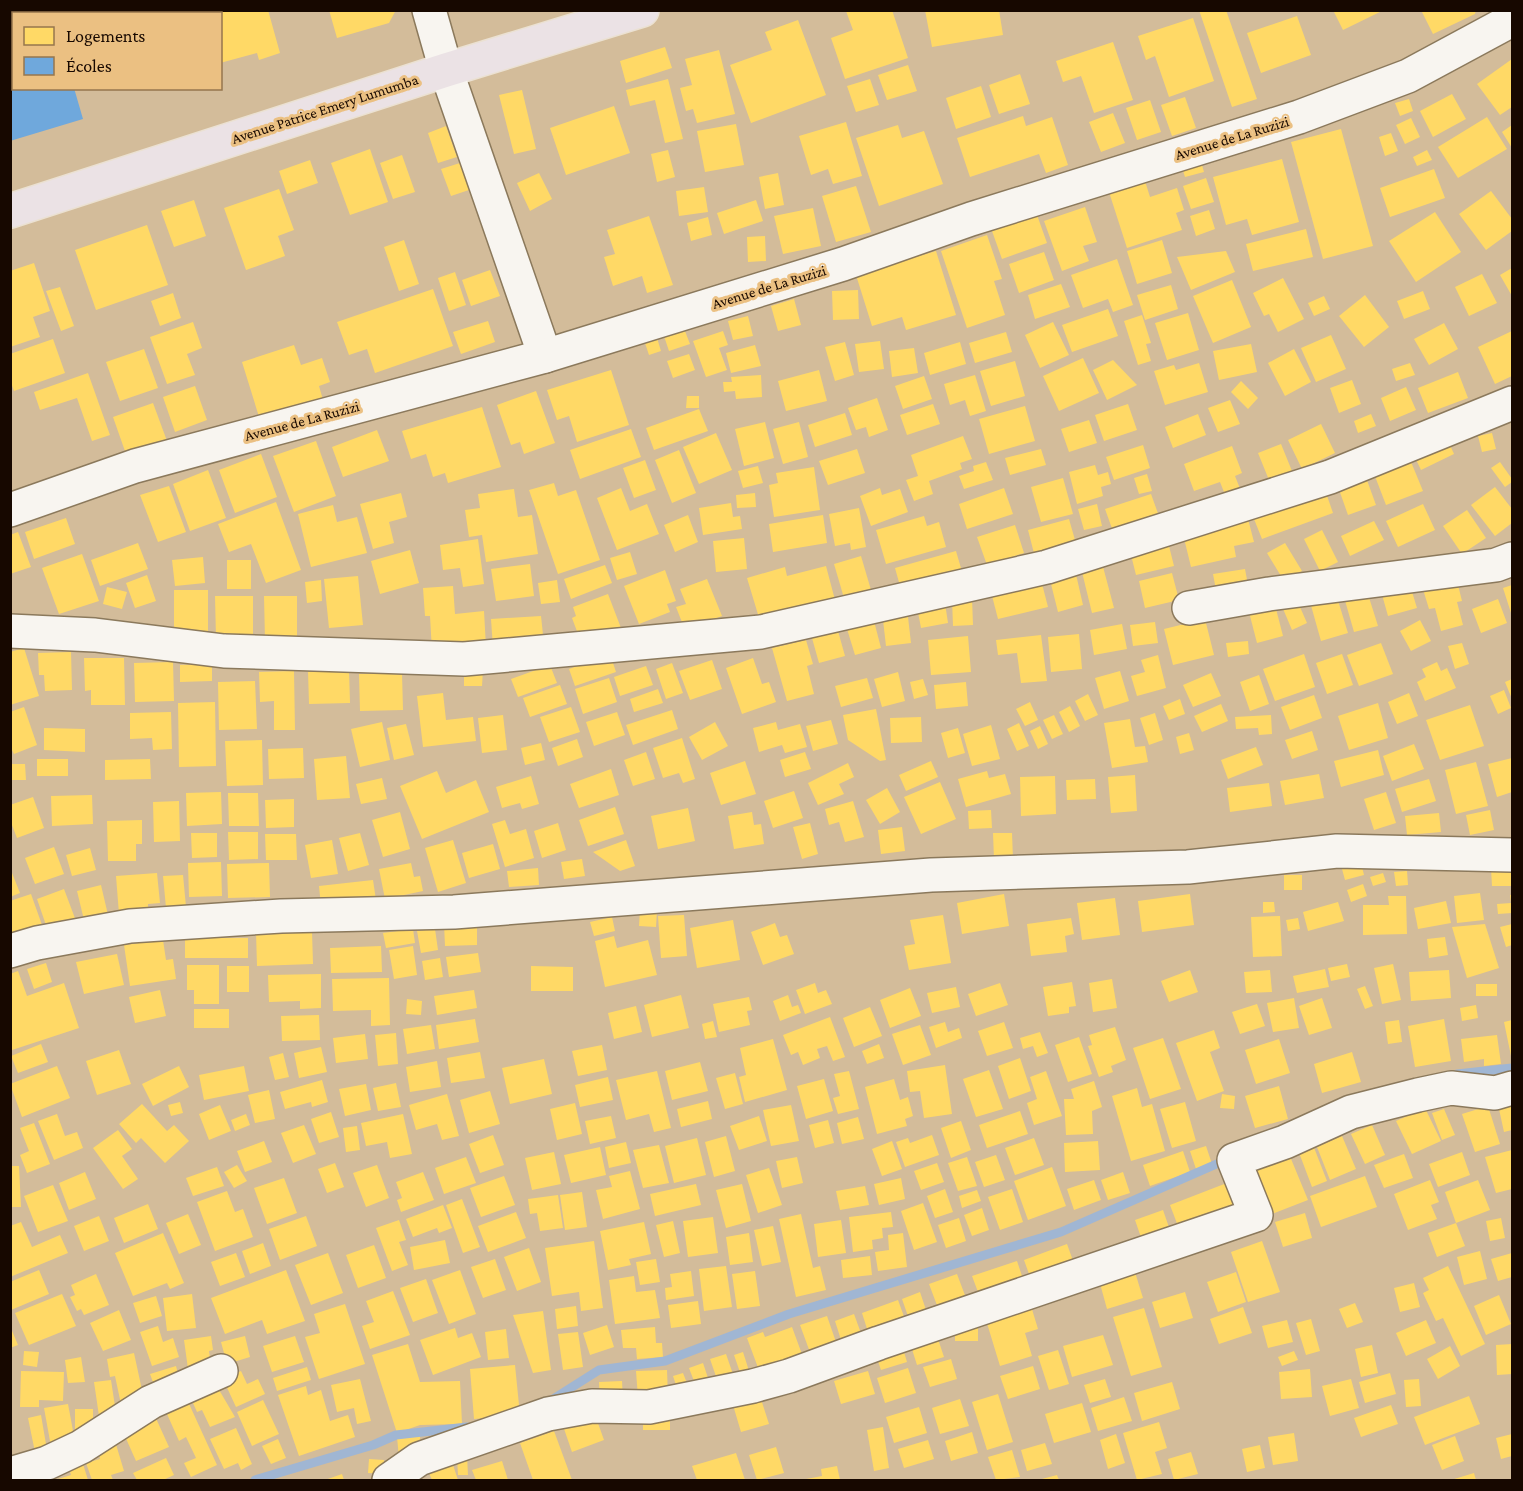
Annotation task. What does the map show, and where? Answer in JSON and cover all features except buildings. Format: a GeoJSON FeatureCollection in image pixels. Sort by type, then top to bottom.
{"type":"FeatureCollection","features":[{"type":"Feature","properties":{"kind":"main road","name":"Avenue Patrice Emery Lumumba"},"geometry":{"type":"LineString","coordinates":[[10,212],[446,70],[642,10]]}},
{"type":"Feature","properties":{"kind":"street"},"geometry":{"type":"LineString","coordinates":[[429,10],[446,70],[545,356]]}},
{"type":"Feature","properties":{"kind":"street","name":"Avenue de La Ruzizi"},"geometry":{"type":"LineString","coordinates":[[10,510],[135,466],[545,356],[1299,117],[1408,76],[1512,20]]}},
{"type":"Feature","properties":{"kind":"street"},"geometry":{"type":"LineString","coordinates":[[10,631],[95,635],[224,651],[464,659],[761,632],[1047,567],[1330,477],[1512,403]]}},
{"type":"Feature","properties":{"kind":"street"},"geometry":{"type":"LineString","coordinates":[[1189,608],[1269,594],[1496,564],[1512,559]]}},
{"type":"Feature","properties":{"kind":"street"},"geometry":{"type":"LineString","coordinates":[[10,951],[37,943],[130,926],[281,916],[454,912],[931,874],[1188,867],[1337,851],[1512,855]]}},
{"type":"Feature","properties":{"kind":"street"},"geometry":{"type":"LineString","coordinates":[[389,1480],[419,1458],[548,1414],[592,1406],[649,1407],[753,1386],[789,1376],[879,1342],[1256,1215],[1234,1160],[1285,1142],[1351,1112],[1450,1088],[1495,1093],[1512,1088]]}},
{"type":"Feature","properties":{"kind":"street"},"geometry":{"type":"LineString","coordinates":[[10,1474],[47,1463],[81,1447],[151,1402],[221,1371]]}},
{"type":"Feature","properties":{"kind":"waterway"},"geometry":{"type":"LineString","coordinates":[[1457,1074],[1512,1068]]}},
{"type":"Feature","properties":{"kind":"waterway"},"geometry":{"type":"LineString","coordinates":[[550,1401],[599,1370],[665,1361],[789,1314],[1061,1232],[1228,1159]]}},
{"type":"Feature","properties":{"kind":"waterway"},"geometry":{"type":"LineString","coordinates":[[255,1480],[373,1445],[396,1435],[467,1427]]}}]}
